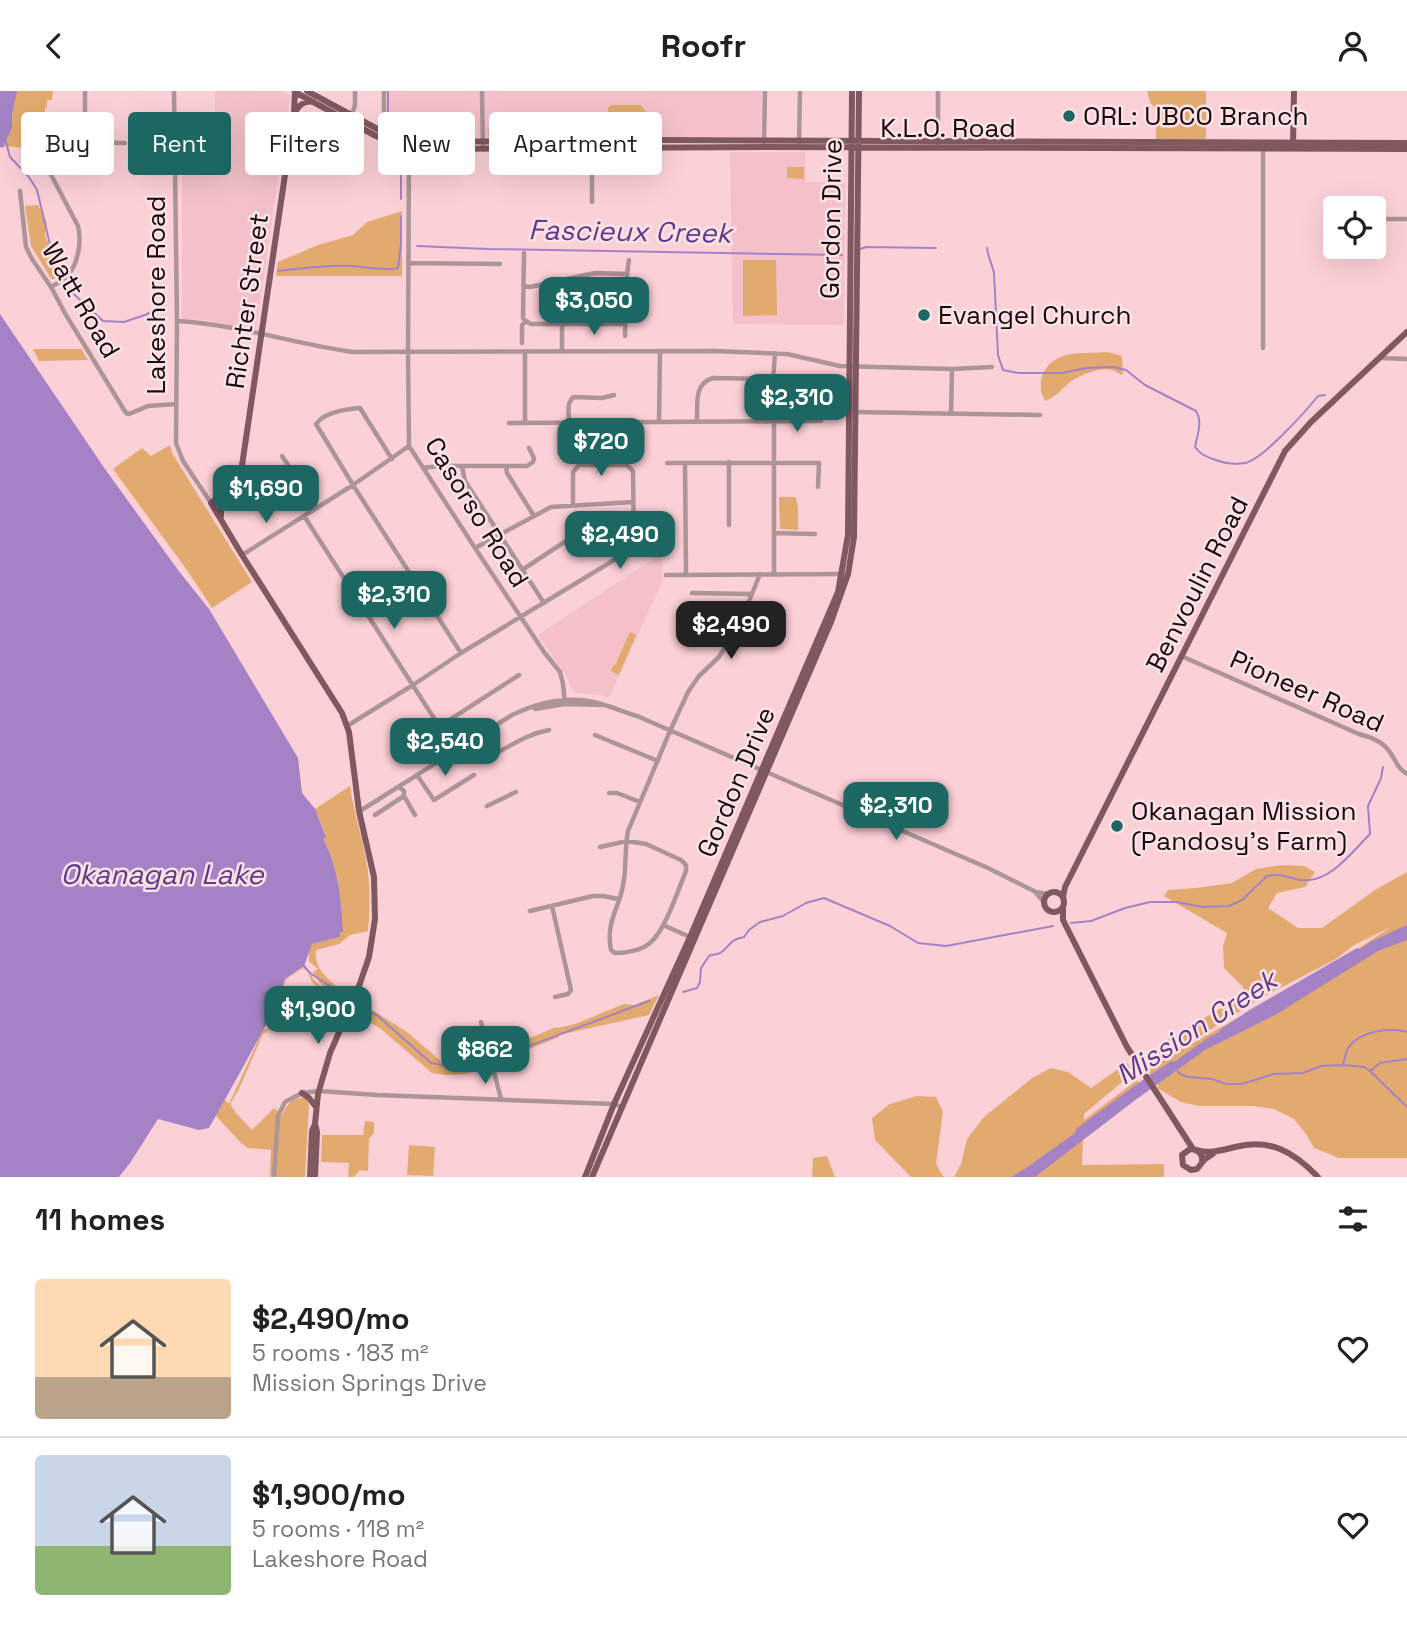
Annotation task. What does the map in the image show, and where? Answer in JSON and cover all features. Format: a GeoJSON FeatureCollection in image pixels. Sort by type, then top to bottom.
{"type":"FeatureCollection","features":[{"type":"Feature","properties":{"kind":"main road","name":"K.L.O. Road"},"geometry":{"type":"LineString","coordinates":[[294,91],[338,112]]}},
{"type":"Feature","properties":{"kind":"main road","name":"Richter Street"},"geometry":{"type":"LineString","coordinates":[[294,91],[294,112]]}},
{"type":"Feature","properties":{"kind":"main road","name":"K.L.O. Road"},"geometry":{"type":"LineString","coordinates":[[307,91],[341,112]]}},
{"type":"Feature","properties":{"kind":"main road","name":"Gordon Drive"},"geometry":{"type":"LineString","coordinates":[[852,91],[855,125]]}},
{"type":"Feature","properties":{"kind":"main road","name":"Gordon Drive"},"geometry":{"type":"LineString","coordinates":[[585,1177],[614,1104],[839,604],[854,537],[854,144],[859,91]]}},
{"type":"Feature","properties":{"kind":"main road"},"geometry":{"type":"LineString","coordinates":[[1293,145],[1294,91]]}},
{"type":"Feature","properties":{"kind":"main road"},"geometry":{"type":"LineString","coordinates":[[295,112],[302,103],[316,102]]}},
{"type":"Feature","properties":{"kind":"main road"},"geometry":{"type":"LineString","coordinates":[[855,125],[875,144],[854,163],[836,144],[855,125]]}},
{"type":"Feature","properties":{"kind":"main road","name":"K.L.O. Road"},"geometry":{"type":"LineString","coordinates":[[662,144],[1407,143]]}},
{"type":"Feature","properties":{"kind":"main road","name":"K.L.O. Road"},"geometry":{"type":"LineString","coordinates":[[938,144],[1263,148],[1293,145],[1407,149]]}},
{"type":"Feature","properties":{"kind":"main road","name":"K.L.O. Road"},"geometry":{"type":"LineString","coordinates":[[475,145],[489,145]]}},
{"type":"Feature","properties":{"kind":"main road","name":"Richter Street"},"geometry":{"type":"LineString","coordinates":[[240,479],[285,175]]}},
{"type":"Feature","properties":{"kind":"main road","name":"Benvoulin Road"},"geometry":{"type":"LineString","coordinates":[[1063,897],[1065,887],[1285,451],[1311,422],[1407,332]]}},
{"type":"Feature","properties":{"kind":"main road"},"geometry":{"type":"LineString","coordinates":[[240,479],[211,503],[342,713],[347,726],[359,811],[374,877],[374,930],[369,957],[330,1053],[319,1091],[312,1131],[313,1177]]}},
{"type":"Feature","properties":{"kind":"main road"},"geometry":{"type":"LineString","coordinates":[[221,520],[221,506],[240,479]]}},
{"type":"Feature","properties":{"kind":"main road","name":"Gordon Drive"},"geometry":{"type":"LineString","coordinates":[[592,1177],[764,771]]}},
{"type":"Feature","properties":{"kind":"main road"},"geometry":{"type":"LineString","coordinates":[[1065,887],[1052,893],[1044,902],[1046,909],[1063,920],[1141,1071],[1182,1133],[1202,1155],[1201,1164],[1194,1177],[1181,1159],[1185,1144],[1182,1133]]}},
{"type":"Feature","properties":{"kind":"main road"},"geometry":{"type":"LineString","coordinates":[[1052,893],[1063,897],[1063,920]]}},
{"type":"Feature","properties":{"kind":"main road"},"geometry":{"type":"LineString","coordinates":[[1052,912],[1063,907]]}},
{"type":"Feature","properties":{"kind":"main road"},"geometry":{"type":"LineString","coordinates":[[302,1093],[313,1101],[317,1108]]}},
{"type":"Feature","properties":{"kind":"main road"},"geometry":{"type":"LineString","coordinates":[[1184,1152],[1265,1144],[1292,1155],[1318,1177]]}},
{"type":"Feature","properties":{"kind":"main road"},"geometry":{"type":"LineString","coordinates":[[1185,1168],[1194,1170],[1211,1155],[1222,1150]]}},
{"type":"Feature","properties":{"kind":"street"},"geometry":{"type":"LineString","coordinates":[[85,91],[85,112]]}},
{"type":"Feature","properties":{"kind":"street","name":"Lakeshore Road"},"geometry":{"type":"LineString","coordinates":[[174,91],[176,443],[183,461],[211,503]]}},
{"type":"Feature","properties":{"kind":"street"},"geometry":{"type":"LineString","coordinates":[[353,112],[355,91]]}},
{"type":"Feature","properties":{"kind":"street"},"geometry":{"type":"LineString","coordinates":[[383,112],[384,91]]}},
{"type":"Feature","properties":{"kind":"street"},"geometry":{"type":"LineString","coordinates":[[482,91],[483,145]]}},
{"type":"Feature","properties":{"kind":"street"},"geometry":{"type":"LineString","coordinates":[[764,144],[765,91]]}},
{"type":"Feature","properties":{"kind":"street"},"geometry":{"type":"LineString","coordinates":[[799,144],[800,91]]}},
{"type":"Feature","properties":{"kind":"street"},"geometry":{"type":"LineString","coordinates":[[938,91],[938,144]]}},
{"type":"Feature","properties":{"kind":"street"},"geometry":{"type":"LineString","coordinates":[[114,143],[125,143]]}},
{"type":"Feature","properties":{"kind":"street"},"geometry":{"type":"LineString","coordinates":[[1263,148],[1263,348]]}},
{"type":"Feature","properties":{"kind":"street"},"geometry":{"type":"LineString","coordinates":[[51,287],[73,269],[80,233],[52,175]]}},
{"type":"Feature","properties":{"kind":"street","name":"Casorso Road"},"geometry":{"type":"LineString","coordinates":[[409,175],[410,446],[559,672],[564,684],[565,702]]}},
{"type":"Feature","properties":{"kind":"street"},"geometry":{"type":"LineString","coordinates":[[592,175],[592,202]]}},
{"type":"Feature","properties":{"kind":"street","name":"Watt Road"},"geometry":{"type":"LineString","coordinates":[[20,191],[26,247],[126,413],[148,406],[176,404]]}},
{"type":"Feature","properties":{"kind":"street"},"geometry":{"type":"LineString","coordinates":[[1386,219],[1407,219]]}},
{"type":"Feature","properties":{"kind":"street"},"geometry":{"type":"LineString","coordinates":[[524,253],[523,318],[526,321],[531,324],[625,324]]}},
{"type":"Feature","properties":{"kind":"street"},"geometry":{"type":"LineString","coordinates":[[625,336],[626,274],[629,260]]}},
{"type":"Feature","properties":{"kind":"street"},"geometry":{"type":"LineString","coordinates":[[409,263],[500,264]]}},
{"type":"Feature","properties":{"kind":"street"},"geometry":{"type":"LineString","coordinates":[[524,286],[595,273],[626,274]]}},
{"type":"Feature","properties":{"kind":"street"},"geometry":{"type":"LineString","coordinates":[[177,321],[206,323],[353,352],[714,351],[787,354],[852,367],[992,367]]}},
{"type":"Feature","properties":{"kind":"street"},"geometry":{"type":"LineString","coordinates":[[522,343],[522,325],[526,321]]}},
{"type":"Feature","properties":{"kind":"street"},"geometry":{"type":"LineString","coordinates":[[562,324],[562,352]]}},
{"type":"Feature","properties":{"kind":"street"},"geometry":{"type":"LineString","coordinates":[[659,422],[660,351]]}},
{"type":"Feature","properties":{"kind":"street"},"geometry":{"type":"LineString","coordinates":[[525,352],[526,423]]}},
{"type":"Feature","properties":{"kind":"street"},"geometry":{"type":"LineString","coordinates":[[774,380],[775,353]]}},
{"type":"Feature","properties":{"kind":"street"},"geometry":{"type":"LineString","coordinates":[[1378,358],[1407,359]]}},
{"type":"Feature","properties":{"kind":"street"},"geometry":{"type":"LineString","coordinates":[[951,414],[952,369]]}},
{"type":"Feature","properties":{"kind":"street"},"geometry":{"type":"LineString","coordinates":[[509,423],[569,423],[697,422],[774,421],[821,421],[820,391],[814,386],[774,380],[713,378],[704,381],[699,388],[697,422]]}},
{"type":"Feature","properties":{"kind":"street"},"geometry":{"type":"LineString","coordinates":[[569,423],[569,404],[574,397],[603,398],[614,395]]}},
{"type":"Feature","properties":{"kind":"street"},"geometry":{"type":"LineString","coordinates":[[392,459],[360,408],[320,418],[316,423],[461,653]]}},
{"type":"Feature","properties":{"kind":"street"},"geometry":{"type":"LineString","coordinates":[[852,412],[1040,415]]}},
{"type":"Feature","properties":{"kind":"street"},"geometry":{"type":"LineString","coordinates":[[774,421],[774,574]]}},
{"type":"Feature","properties":{"kind":"street"},"geometry":{"type":"LineString","coordinates":[[242,555],[410,446]]}},
{"type":"Feature","properties":{"kind":"street"},"geometry":{"type":"LineString","coordinates":[[423,468],[531,465],[534,459],[529,448]]}},
{"type":"Feature","properties":{"kind":"street"},"geometry":{"type":"LineString","coordinates":[[282,456],[317,508]]}},
{"type":"Feature","properties":{"kind":"street"},"geometry":{"type":"LineString","coordinates":[[667,463],[819,463],[818,487]]}},
{"type":"Feature","properties":{"kind":"street"},"geometry":{"type":"LineString","coordinates":[[685,463],[686,575]]}},
{"type":"Feature","properties":{"kind":"street"},"geometry":{"type":"LineString","coordinates":[[729,463],[729,525]]}},
{"type":"Feature","properties":{"kind":"street"},"geometry":{"type":"LineString","coordinates":[[347,726],[634,548],[633,471],[627,465],[579,465],[573,472],[573,505]]}},
{"type":"Feature","properties":{"kind":"street"},"geometry":{"type":"LineString","coordinates":[[462,466],[465,481],[544,603]]}},
{"type":"Feature","properties":{"kind":"street"},"geometry":{"type":"LineString","coordinates":[[506,466],[507,473],[534,516]]}},
{"type":"Feature","properties":{"kind":"street"},"geometry":{"type":"LineString","coordinates":[[475,548],[551,507],[632,502]]}},
{"type":"Feature","properties":{"kind":"street"},"geometry":{"type":"LineString","coordinates":[[304,516],[439,726]]}},
{"type":"Feature","properties":{"kind":"street"},"geometry":{"type":"LineString","coordinates":[[774,533],[815,534]]}},
{"type":"Feature","properties":{"kind":"street"},"geometry":{"type":"LineString","coordinates":[[522,570],[566,541]]}},
{"type":"Feature","properties":{"kind":"street"},"geometry":{"type":"LineString","coordinates":[[600,847],[626,841],[646,844],[681,860],[686,865],[686,871],[663,925],[653,940],[644,947],[615,953],[611,950],[609,940],[609,927],[624,883],[626,841],[628,831],[688,692],[699,676],[719,657],[729,641],[760,574]]}},
{"type":"Feature","properties":{"kind":"street"},"geometry":{"type":"LineString","coordinates":[[666,575],[845,574]]}},
{"type":"Feature","properties":{"kind":"street"},"geometry":{"type":"LineString","coordinates":[[692,593],[752,594]]}},
{"type":"Feature","properties":{"kind":"street","name":"Pioneer Road"},"geometry":{"type":"LineString","coordinates":[[1181,656],[1377,740],[1391,753],[1398,767],[1407,774]]}},
{"type":"Feature","properties":{"kind":"street"},"geometry":{"type":"LineString","coordinates":[[403,751],[519,675]]}},
{"type":"Feature","properties":{"kind":"street"},"geometry":{"type":"LineString","coordinates":[[359,811],[524,709],[565,702],[602,705],[637,716],[988,868],[1036,892],[1052,893]]}},
{"type":"Feature","properties":{"kind":"street"},"geometry":{"type":"LineString","coordinates":[[472,739],[481,760],[537,732],[549,730]]}},
{"type":"Feature","properties":{"kind":"street"},"geometry":{"type":"LineString","coordinates":[[595,734],[658,761]]}},
{"type":"Feature","properties":{"kind":"street"},"geometry":{"type":"LineString","coordinates":[[418,775],[434,800],[474,775]]}},
{"type":"Feature","properties":{"kind":"street"},"geometry":{"type":"LineString","coordinates":[[399,787],[404,791],[415,815]]}},
{"type":"Feature","properties":{"kind":"street"},"geometry":{"type":"LineString","coordinates":[[487,806],[516,792]]}},
{"type":"Feature","properties":{"kind":"street"},"geometry":{"type":"LineString","coordinates":[[609,793],[617,793],[640,802]]}},
{"type":"Feature","properties":{"kind":"street"},"geometry":{"type":"LineString","coordinates":[[388,794],[393,803]]}},
{"type":"Feature","properties":{"kind":"street"},"geometry":{"type":"LineString","coordinates":[[375,814],[404,796]]}},
{"type":"Feature","properties":{"kind":"street"},"geometry":{"type":"LineString","coordinates":[[1036,892],[1044,902]]}},
{"type":"Feature","properties":{"kind":"street"},"geometry":{"type":"LineString","coordinates":[[530,911],[593,896],[618,899]]}},
{"type":"Feature","properties":{"kind":"street"},"geometry":{"type":"LineString","coordinates":[[552,906],[571,990],[568,994],[555,997]]}},
{"type":"Feature","properties":{"kind":"street"},"geometry":{"type":"LineString","coordinates":[[663,925],[690,937]]}},
{"type":"Feature","properties":{"kind":"street"},"geometry":{"type":"LineString","coordinates":[[481,1021],[501,1099]]}},
{"type":"Feature","properties":{"kind":"street"},"geometry":{"type":"LineString","coordinates":[[274,1177],[278,1116],[285,1101],[302,1093],[319,1091],[614,1104],[622,1107]]}},
{"type":"Feature","properties":{"kind":"shaded area"},"geometry":{"type":"Polygon","coordinates":[[[16,91],[53,91],[52,100],[47,100],[45,112],[21,112],[21,147],[4,146],[12,128],[16,91]]]}},
{"type":"Feature","properties":{"kind":"shaded area"},"geometry":{"type":"Polygon","coordinates":[[[215,91],[281,91],[290,95],[288,112],[245,112],[245,175],[278,175],[256,330],[182,319],[182,175],[231,175],[231,112],[215,112],[215,91]]]}},
{"type":"Feature","properties":{"kind":"shaded area"},"geometry":{"type":"Polygon","coordinates":[[[389,91],[762,91],[761,139],[662,138],[662,112],[489,112],[489,137],[475,137],[475,112],[389,112],[389,91]]]}},
{"type":"Feature","properties":{"kind":"shaded area"},"geometry":{"type":"Polygon","coordinates":[[[1147,91],[1206,91],[1206,139],[1156,139],[1156,109],[1150,102],[1147,91]]]}},
{"type":"Feature","properties":{"kind":"shaded area"},"geometry":{"type":"Polygon","coordinates":[[[611,105],[641,105],[646,112],[608,112],[611,105]]]}},
{"type":"Feature","properties":{"kind":"shaded area"},"geometry":{"type":"Polygon","coordinates":[[[730,152],[805,152],[806,182],[845,182],[844,325],[733,324],[730,152]]]}},
{"type":"Feature","properties":{"kind":"shaded area"},"geometry":{"type":"Polygon","coordinates":[[[787,167],[804,167],[804,179],[787,178],[787,167]]]}},
{"type":"Feature","properties":{"kind":"shaded area"},"geometry":{"type":"Polygon","coordinates":[[[38,205],[47,222],[45,235],[62,274],[52,280],[31,246],[25,206],[38,205]]]}},
{"type":"Feature","properties":{"kind":"shaded area"},"geometry":{"type":"Polygon","coordinates":[[[402,211],[402,276],[276,276],[278,262],[318,245],[353,235],[367,222],[402,211]]]}},
{"type":"Feature","properties":{"kind":"shaded area"},"geometry":{"type":"Polygon","coordinates":[[[743,260],[776,260],[777,315],[743,316],[743,260]]]}},
{"type":"Feature","properties":{"kind":"shaded area"},"geometry":{"type":"Polygon","coordinates":[[[33,349],[81,349],[88,360],[39,361],[33,349]]]}},
{"type":"Feature","properties":{"kind":"shaded area"},"geometry":{"type":"Polygon","coordinates":[[[1108,352],[1122,356],[1123,375],[1102,369],[1082,375],[1045,401],[1041,381],[1050,363],[1068,355],[1108,352]]]}},
{"type":"Feature","properties":{"kind":"shaded area"},"geometry":{"type":"Polygon","coordinates":[[[170,445],[172,453],[252,582],[212,608],[113,469],[142,448],[151,456],[170,445]]]}},
{"type":"Feature","properties":{"kind":"shaded area"},"geometry":{"type":"Polygon","coordinates":[[[779,497],[796,497],[798,530],[780,529],[779,497]]]}},
{"type":"Feature","properties":{"kind":"shaded area"},"geometry":{"type":"Polygon","coordinates":[[[662,553],[663,580],[609,698],[575,693],[538,635],[662,553]]]}},
{"type":"Feature","properties":{"kind":"shaded area"},"geometry":{"type":"Polygon","coordinates":[[[630,632],[636,635],[619,675],[611,669],[630,632]]]}},
{"type":"Feature","properties":{"kind":"shaded area"},"geometry":{"type":"Polygon","coordinates":[[[350,786],[368,871],[368,931],[350,935],[339,944],[316,950],[321,970],[347,995],[343,1001],[326,989],[315,976],[313,972],[318,969],[309,961],[309,949],[312,944],[340,937],[336,875],[323,839],[326,836],[315,809],[350,786]]]}},
{"type":"Feature","properties":{"kind":"shaded area"},"geometry":{"type":"Polygon","coordinates":[[[1282,865],[1304,866],[1315,872],[1305,887],[1277,893],[1268,908],[1298,928],[1322,928],[1375,890],[1407,872],[1407,1158],[1339,1158],[1314,1148],[1294,1119],[1274,1109],[1254,1106],[1199,1106],[1181,1102],[1157,1088],[1160,1084],[1158,1086],[1147,1069],[1319,974],[1391,927],[1259,999],[1156,1061],[1155,1052],[1162,1043],[1243,995],[1243,987],[1224,968],[1223,946],[1227,933],[1164,896],[1168,890],[1232,883],[1256,869],[1282,865]]]}},
{"type":"Feature","properties":{"kind":"shaded area"},"geometry":{"type":"Polygon","coordinates":[[[303,967],[341,1005],[340,1008],[312,982],[303,968],[287,979],[275,1007],[281,1014],[280,1017],[274,1025],[263,1034],[231,1102],[237,1114],[252,1130],[274,1108],[282,1115],[291,1102],[306,1098],[309,1105],[305,1177],[270,1177],[271,1150],[248,1148],[196,1094],[206,1081],[229,1104],[263,1030],[268,1029],[279,1013],[273,1008],[286,979],[303,967]]]}},
{"type":"Feature","properties":{"kind":"shaded area"},"geometry":{"type":"Polygon","coordinates":[[[659,995],[649,1015],[559,1035],[495,1063],[492,1054],[556,1027],[575,1024],[624,1004],[634,1005],[659,995]]]}},
{"type":"Feature","properties":{"kind":"shaded area"},"geometry":{"type":"Polygon","coordinates":[[[357,1000],[407,1032],[443,1063],[465,1064],[486,1057],[488,1066],[466,1074],[432,1073],[381,1029],[368,1021],[350,1021],[357,1000]]]}},
{"type":"Feature","properties":{"kind":"shaded area"},"geometry":{"type":"Polygon","coordinates":[[[1127,1063],[1134,1072],[1084,1114],[1084,1120],[1137,1080],[1144,1090],[1083,1138],[1082,1165],[1164,1164],[1164,1177],[954,1177],[961,1164],[967,1139],[984,1117],[1032,1078],[1051,1068],[1068,1072],[1091,1088],[1127,1063]]]}},
{"type":"Feature","properties":{"kind":"shaded area"},"geometry":{"type":"Polygon","coordinates":[[[917,1096],[936,1097],[943,1112],[936,1163],[945,1177],[911,1177],[875,1140],[872,1118],[890,1104],[917,1096]]]}},
{"type":"Feature","properties":{"kind":"shaded area"},"geometry":{"type":"Polygon","coordinates":[[[365,1121],[374,1122],[374,1133],[369,1139],[368,1171],[360,1170],[354,1177],[348,1177],[349,1163],[321,1162],[322,1135],[363,1135],[365,1121]]]}},
{"type":"Feature","properties":{"kind":"shaded area"},"geometry":{"type":"Polygon","coordinates":[[[409,1145],[435,1147],[433,1176],[407,1175],[409,1145]]]}},
{"type":"Feature","properties":{"kind":"shaded area"},"geometry":{"type":"Polygon","coordinates":[[[827,1156],[835,1177],[812,1177],[813,1158],[827,1156]]]}},
{"type":"Feature","properties":{"kind":"water"},"geometry":{"type":"Polygon","coordinates":[[[0,91],[17,92],[12,128],[3,148],[0,147],[0,91]]]}},
{"type":"Feature","properties":{"kind":"water","name":"Okanagan Lake"},"geometry":{"type":"Polygon","coordinates":[[[0,314],[105,469],[209,609],[298,758],[302,793],[315,809],[326,837],[323,839],[333,861],[340,896],[343,932],[340,932],[340,937],[312,944],[304,966],[285,979],[274,1011],[209,1128],[199,1130],[158,1119],[119,1177],[0,1177],[0,314]]]}},
{"type":"Feature","properties":{"kind":"water","name":"Mission Creek"},"geometry":{"type":"Polygon","coordinates":[[[1407,925],[1407,940],[1378,951],[1275,1015],[1205,1050],[1035,1177],[1011,1177],[1209,1037],[1250,1017],[1372,941],[1407,925]]]}},
{"type":"Feature","properties":{"kind":"waterway"},"geometry":{"type":"LineString","coordinates":[[388,91],[388,112]]}},
{"type":"Feature","properties":{"kind":"waterway","name":"Fascieux Creek"},"geometry":{"type":"LineString","coordinates":[[6,142],[10,157],[37,190],[57,274]]}},
{"type":"Feature","properties":{"kind":"waterway"},"geometry":{"type":"LineString","coordinates":[[401,175],[401,199]]}},
{"type":"Feature","properties":{"kind":"waterway","name":"Fascieux Creek"},"geometry":{"type":"LineString","coordinates":[[278,271],[334,266],[398,268],[401,217]]}},
{"type":"Feature","properties":{"kind":"waterway","name":"Fascieux Creek"},"geometry":{"type":"LineString","coordinates":[[417,246],[842,255]]}},
{"type":"Feature","properties":{"kind":"waterway","name":"Fascieux Creek"},"geometry":{"type":"LineString","coordinates":[[860,249],[936,248]]}},
{"type":"Feature","properties":{"kind":"waterway","name":"Fascieux Creek"},"geometry":{"type":"LineString","coordinates":[[987,248],[994,273],[998,355],[1003,370],[1018,373],[1062,373],[1086,368],[1113,367],[1126,370],[1145,385],[1196,411],[1199,424],[1195,447],[1208,457],[1233,464],[1253,460],[1283,434],[1318,396],[1325,395]]}},
{"type":"Feature","properties":{"kind":"waterway","name":"Fascieux Creek"},"geometry":{"type":"LineString","coordinates":[[64,285],[103,321],[124,322],[165,305]]}},
{"type":"Feature","properties":{"kind":"waterway"},"geometry":{"type":"LineString","coordinates":[[1071,923],[1091,921],[1150,902],[1176,902],[1203,907],[1229,906],[1242,900],[1267,876],[1280,875],[1301,880],[1321,877],[1348,858],[1370,834],[1368,806],[1383,767]]}},
{"type":"Feature","properties":{"kind":"waterway"},"geometry":{"type":"LineString","coordinates":[[683,992],[697,988],[701,968],[709,956],[720,953],[760,922],[783,916],[806,903],[824,898],[890,926],[918,943],[946,946],[1053,926]]}},
{"type":"Feature","properties":{"kind":"waterway","name":"Mission Creek"},"geometry":{"type":"LineString","coordinates":[[1223,1032],[1357,952]]}},
{"type":"Feature","properties":{"kind":"waterway"},"geometry":{"type":"LineString","coordinates":[[304,966],[310,973],[378,1016],[431,1063],[459,1068],[487,1061]]}},
{"type":"Feature","properties":{"kind":"waterway"},"geometry":{"type":"LineString","coordinates":[[494,1059],[649,1001]]}},
{"type":"Feature","properties":{"kind":"waterway"},"geometry":{"type":"LineString","coordinates":[[1343,1065],[1348,1048],[1359,1038],[1383,1030],[1407,1032]]}},
{"type":"Feature","properties":{"kind":"waterway"},"geometry":{"type":"LineString","coordinates":[[1370,1071],[1380,1063],[1407,1059]]}},
{"type":"Feature","properties":{"kind":"waterway","name":"Mission Creek"},"geometry":{"type":"LineString","coordinates":[[1079,1131],[1172,1065]]}},
{"type":"Feature","properties":{"kind":"waterway"},"geometry":{"type":"LineString","coordinates":[[1178,1071],[1188,1077],[1242,1084],[1274,1074],[1303,1073],[1321,1066],[1364,1067],[1407,1107]]}},
{"type":"Feature","properties":{"kind":"place","name":"ORL: UBCO Branch"},"geometry":{"type":"Point","coordinates":[1069,116]}},
{"type":"Feature","properties":{"kind":"place","name":"Evangel Church"},"geometry":{"type":"Point","coordinates":[924,315]}},
{"type":"Feature","properties":{"kind":"place","name":"Okanagan Mission (Pandosy's Farm)"},"geometry":{"type":"Point","coordinates":[1117,826]}}]}
